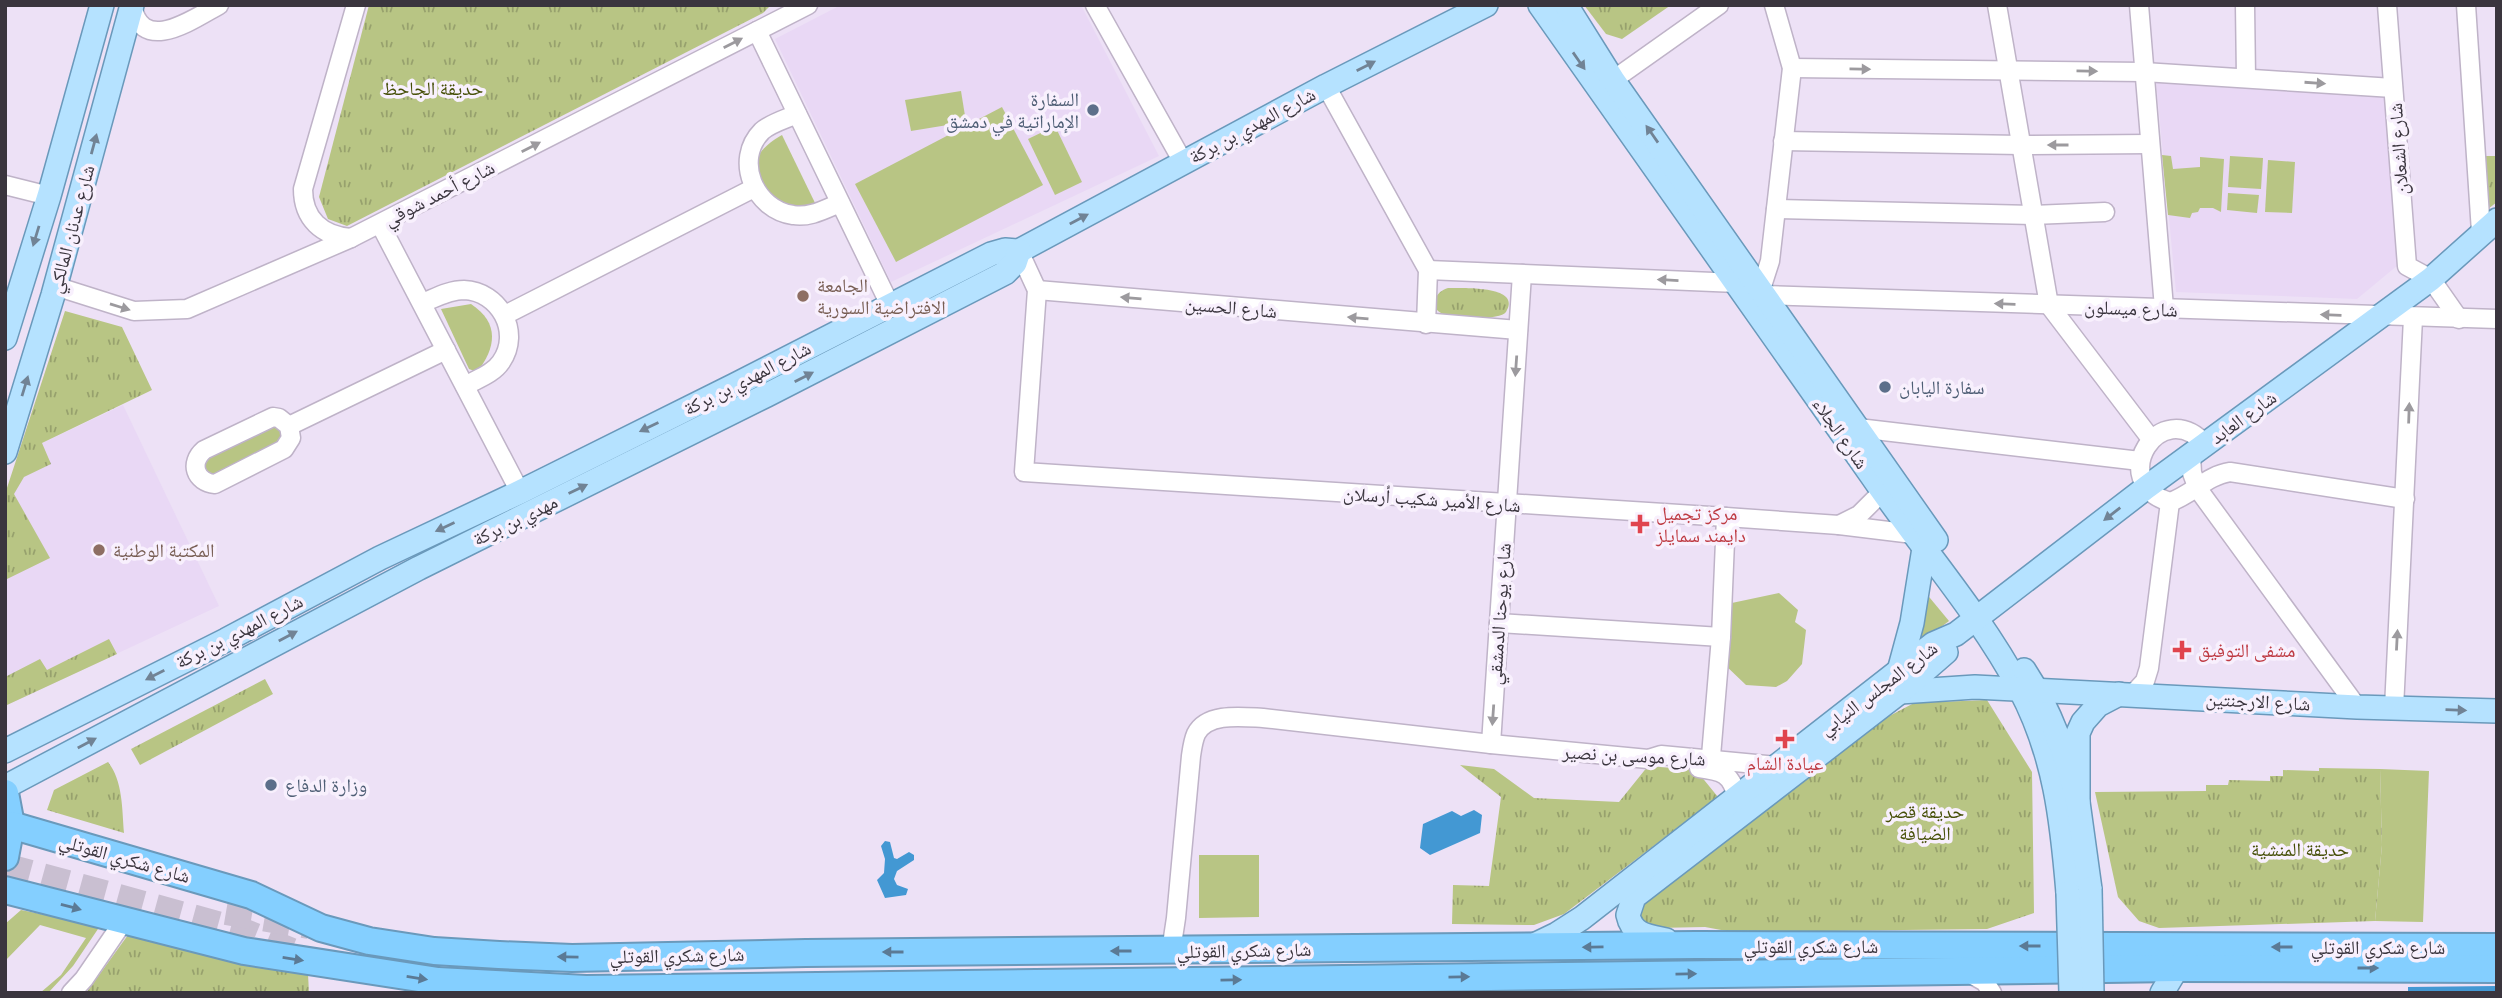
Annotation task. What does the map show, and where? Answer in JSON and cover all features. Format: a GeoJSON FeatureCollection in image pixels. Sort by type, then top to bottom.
{"type":"FeatureCollection","features":[{"type":"Feature","properties":{"kind":"highway"},"geometry":{"type":"LineString","coordinates":[[5,793],[11,825],[5,857]]}},
{"type":"Feature","properties":{"kind":"highway","name":"شارع شكري القوتلي"},"geometry":{"type":"LineString","coordinates":[[11,825],[251,895],[321,928],[369,941],[434,951],[572,958],[1172,943],[1529,947],[2497,947]]}},
{"type":"Feature","properties":{"kind":"highway","name":"شارع شكري القوتلي"},"geometry":{"type":"LineString","coordinates":[[5,890],[244,951],[438,981],[586,989],[2177,968],[2497,969]]}},
{"type":"Feature","properties":{"kind":"main road","name":"شارع عدنان المالكي"},"geometry":{"type":"LineString","coordinates":[[5,338],[102,5]]}},
{"type":"Feature","properties":{"kind":"main road","name":"شارع عدنان المالكي"},"geometry":{"type":"LineString","coordinates":[[5,452],[55,287],[132,5]]}},
{"type":"Feature","properties":{"kind":"main road","name":"شارع المهدي بن بركة"},"geometry":{"type":"LineString","coordinates":[[5,751],[226,640],[380,558],[520,492],[992,254],[1005,250],[1018,251],[1326,86],[1486,5]]}},
{"type":"Feature","properties":{"kind":"main road","name":"شارع الجلاء"},"geometry":{"type":"LineString","coordinates":[[1540,5],[1882,492],[1918,541],[1981,615]]}},
{"type":"Feature","properties":{"kind":"main road","name":"شارع الجلاء"},"geometry":{"type":"LineString","coordinates":[[1566,5],[1609,74],[1858,428],[2029,689],[2059,739],[2078,802]]}},
{"type":"Feature","properties":{"kind":"main road","name":"شارع العابد"},"geometry":{"type":"LineString","coordinates":[[1981,615],[2147,487],[2431,279],[2489,226]]}},
{"type":"Feature","properties":{"kind":"main road","name":"مهدي بن بركة"},"geometry":{"type":"LineString","coordinates":[[5,787],[419,568],[744,407],[1005,273],[1015,263],[1018,251]]}},
{"type":"Feature","properties":{"kind":"main road"},"geometry":{"type":"LineString","coordinates":[[24,277],[25,290],[35,297],[41,298],[55,287]]}},
{"type":"Feature","properties":{"kind":"main road"},"geometry":{"type":"LineString","coordinates":[[759,373],[766,383],[767,395]]}},
{"type":"Feature","properties":{"kind":"main road"},"geometry":{"type":"LineString","coordinates":[[735,385],[736,397],[744,407]]}},
{"type":"Feature","properties":{"kind":"main road"},"geometry":{"type":"LineString","coordinates":[[1900,681],[1914,610],[1918,541]]}},
{"type":"Feature","properties":{"kind":"main road","name":"شارع المجلس النيابي"},"geometry":{"type":"LineString","coordinates":[[1529,947],[1582,918],[1777,766],[1900,681],[1944,655],[1956,634],[1981,615]]}},
{"type":"Feature","properties":{"kind":"main road","name":"شارع المجلس النيابي"},"geometry":{"type":"LineString","coordinates":[[1686,945],[1637,932],[1628,915],[1634,897],[1900,681]]}},
{"type":"Feature","properties":{"kind":"main road","name":"شارع الارجنتين"},"geometry":{"type":"LineString","coordinates":[[1900,681],[1950,687],[2357,707],[2497,711]]}},
{"type":"Feature","properties":{"kind":"main road","name":"شارع الجلاء"},"geometry":{"type":"LineString","coordinates":[[2029,689],[2058,797],[2079,891]]}},
{"type":"Feature","properties":{"kind":"main road"},"geometry":{"type":"LineString","coordinates":[[2071,993],[2079,891],[2078,733],[2083,722],[2098,705],[2126,694]]}},
{"type":"Feature","properties":{"kind":"main road"},"geometry":{"type":"LineString","coordinates":[[43,731],[58,758]]}},
{"type":"Feature","properties":{"kind":"main road"},"geometry":{"type":"LineString","coordinates":[[2079,891],[2092,993]]}},
{"type":"Feature","properties":{"kind":"main road"},"geometry":{"type":"LineString","coordinates":[[2162,993],[2177,968]]}},
{"type":"Feature","properties":{"kind":"street"},"geometry":{"type":"LineString","coordinates":[[132,5],[137,20],[143,26],[160,33],[219,5]]}},
{"type":"Feature","properties":{"kind":"street"},"geometry":{"type":"LineString","coordinates":[[351,238],[329,234],[312,220],[303,200],[303,189],[356,5]]}},
{"type":"Feature","properties":{"kind":"street"},"geometry":{"type":"LineString","coordinates":[[1609,74],[1702,5]]}},
{"type":"Feature","properties":{"kind":"street"},"geometry":{"type":"LineString","coordinates":[[1609,74],[1718,5]]}},
{"type":"Feature","properties":{"kind":"street"},"geometry":{"type":"LineString","coordinates":[[1763,292],[1770,261],[1792,68],[1774,5]]}},
{"type":"Feature","properties":{"kind":"street"},"geometry":{"type":"LineString","coordinates":[[1997,5],[2049,305],[2151,439]]}},
{"type":"Feature","properties":{"kind":"street"},"geometry":{"type":"LineString","coordinates":[[2139,5],[2164,308]]}},
{"type":"Feature","properties":{"kind":"street"},"geometry":{"type":"LineString","coordinates":[[2245,5],[2246,78]]}},
{"type":"Feature","properties":{"kind":"street","name":"شارع الشعلان"},"geometry":{"type":"LineString","coordinates":[[2387,5],[2407,266],[2431,279]]}},
{"type":"Feature","properties":{"kind":"street"},"geometry":{"type":"LineString","coordinates":[[2466,5],[2489,226]]}},
{"type":"Feature","properties":{"kind":"street","name":"شارع أحمد شوقي"},"geometry":{"type":"LineString","coordinates":[[55,287],[134,311],[187,309],[380,224],[804,6]]}},
{"type":"Feature","properties":{"kind":"street"},"geometry":{"type":"LineString","coordinates":[[1101,7],[1183,162]]}},
{"type":"Feature","properties":{"kind":"street"},"geometry":{"type":"LineString","coordinates":[[757,31],[890,305]]}},
{"type":"Feature","properties":{"kind":"street"},"geometry":{"type":"LineString","coordinates":[[1792,68],[2144,72],[2393,88]]}},
{"type":"Feature","properties":{"kind":"street"},"geometry":{"type":"LineString","coordinates":[[1326,86],[1428,270],[1426,324]]}},
{"type":"Feature","properties":{"kind":"street"},"geometry":{"type":"LineString","coordinates":[[797,114],[763,130],[754,144],[749,172],[754,188],[764,202],[781,213],[796,216],[813,214],[840,203]]}},
{"type":"Feature","properties":{"kind":"street"},"geometry":{"type":"LineString","coordinates":[[1783,141],[2150,144]]}},
{"type":"Feature","properties":{"kind":"street"},"geometry":{"type":"LineString","coordinates":[[5,185],[48,196]]}},
{"type":"Feature","properties":{"kind":"street"},"geometry":{"type":"LineString","coordinates":[[505,315],[754,188]]}},
{"type":"Feature","properties":{"kind":"street"},"geometry":{"type":"LineString","coordinates":[[1776,209],[2033,215],[2105,212]]}},
{"type":"Feature","properties":{"kind":"street"},"geometry":{"type":"LineString","coordinates":[[380,224],[520,492]]}},
{"type":"Feature","properties":{"kind":"street"},"geometry":{"type":"LineString","coordinates":[[1018,251],[1037,290]]}},
{"type":"Feature","properties":{"kind":"street"},"geometry":{"type":"LineString","coordinates":[[1428,270],[1737,283]]}},
{"type":"Feature","properties":{"kind":"street","name":"شارع يوحنا الدمشقي"},"geometry":{"type":"LineString","coordinates":[[1490,744],[1522,274]]}},
{"type":"Feature","properties":{"kind":"street"},"geometry":{"type":"LineString","coordinates":[[2431,279],[2459,319]]}},
{"type":"Feature","properties":{"kind":"street"},"geometry":{"type":"LineString","coordinates":[[422,303],[446,293],[462,290],[478,292],[493,300],[505,315],[509,329],[508,348],[501,362],[492,372],[465,386]]}},
{"type":"Feature","properties":{"kind":"street","name":"شارع الحسين"},"geometry":{"type":"LineString","coordinates":[[1037,290],[1518,330]]}},
{"type":"Feature","properties":{"kind":"street","name":"شارع الأمير شكيب أرسلان"},"geometry":{"type":"LineString","coordinates":[[1037,290],[1024,472],[1839,525],[1918,541]]}},
{"type":"Feature","properties":{"kind":"street","name":"شارع ميسلون"},"geometry":{"type":"LineString","coordinates":[[1763,292],[2497,320]]}},
{"type":"Feature","properties":{"kind":"street"},"geometry":{"type":"LineString","coordinates":[[2394,708],[2413,318]]}},
{"type":"Feature","properties":{"kind":"street"},"geometry":{"type":"LineString","coordinates":[[289,426],[446,350]]}},
{"type":"Feature","properties":{"kind":"street"},"geometry":{"type":"LineString","coordinates":[[279,418],[289,426],[291,438],[284,449],[223,481],[207,483],[200,479],[195,471],[198,455],[204,450],[266,419],[279,418]]}},
{"type":"Feature","properties":{"kind":"street"},"geometry":{"type":"LineString","coordinates":[[1858,428],[2140,461]]}},
{"type":"Feature","properties":{"kind":"street"},"geometry":{"type":"LineString","coordinates":[[2357,707],[2198,489],[2192,472],[2199,450],[2195,435],[2182,430],[2168,430],[2151,439],[2140,461],[2141,473],[2147,487],[2170,502],[2198,489],[2217,475],[2230,472],[2405,499]]}},
{"type":"Feature","properties":{"kind":"street"},"geometry":{"type":"LineString","coordinates":[[1839,525],[1859,515],[1882,492]]}},
{"type":"Feature","properties":{"kind":"street"},"geometry":{"type":"LineString","coordinates":[[2126,694],[2145,681],[2149,668],[2170,502]]}},
{"type":"Feature","properties":{"kind":"street"},"geometry":{"type":"LineString","coordinates":[[1726,517],[1721,637],[1711,764],[1730,780],[1737,797]]}},
{"type":"Feature","properties":{"kind":"street"},"geometry":{"type":"LineString","coordinates":[[1499,623],[1721,637]]}},
{"type":"Feature","properties":{"kind":"street","name":"شارع موسى بن نصير"},"geometry":{"type":"LineString","coordinates":[[1172,943],[1191,756],[1197,732],[1212,721],[1233,717],[1263,718],[1648,759],[1661,755],[1711,764],[1777,766]]}},
{"type":"Feature","properties":{"kind":"street"},"geometry":{"type":"LineString","coordinates":[[71,993],[84,979],[123,922]]}},
{"type":"Feature","properties":{"kind":"street"},"geometry":{"type":"LineString","coordinates":[[1960,971],[1973,974],[1985,982],[1992,993]]}},
{"type":"Feature","properties":{"kind":"shaded area"},"geometry":{"type":"Polygon","coordinates":[[[841,5],[1081,5],[1159,156],[891,282],[775,39],[841,5]]]}},
{"type":"Feature","properties":{"kind":"shaded area"},"geometry":{"type":"Polygon","coordinates":[[[2156,81],[2387,93],[2398,265],[2357,299],[2176,292],[2156,81]]]}},
{"type":"Feature","properties":{"kind":"shaded area","name":"المكتبة الوطنية"},"geometry":{"type":"Polygon","coordinates":[[[123,405],[219,606],[7,705],[5,494],[19,454],[123,405]]]}},
{"type":"Feature","properties":{"kind":"green space","name":"حديقة الجاحظ"},"geometry":{"type":"Polygon","coordinates":[[[369,5],[771,5],[763,13],[347,226],[328,219],[319,197],[369,5]]]}},
{"type":"Feature","properties":{"kind":"green space"},"geometry":{"type":"Polygon","coordinates":[[[1584,5],[1671,5],[1622,39],[1606,34],[1584,5]]]}},
{"type":"Feature","properties":{"kind":"green space"},"geometry":{"type":"Polygon","coordinates":[[[961,91],[966,122],[911,131],[905,100],[961,91]]]}},
{"type":"Feature","properties":{"kind":"green space"},"geometry":{"type":"Polygon","coordinates":[[[1002,107],[1043,185],[896,262],[855,184],[1002,107]]]}},
{"type":"Feature","properties":{"kind":"green space"},"geometry":{"type":"Polygon","coordinates":[[[1055,126],[1082,182],[1055,195],[1028,139],[1055,126]]]}},
{"type":"Feature","properties":{"kind":"green space"},"geometry":{"type":"Polygon","coordinates":[[[782,135],[817,207],[809,210],[772,200],[761,180],[758,157],[770,143],[782,135]]]}},
{"type":"Feature","properties":{"kind":"green space"},"geometry":{"type":"Polygon","coordinates":[[[2162,155],[2171,156],[2173,169],[2200,167],[2200,157],[2224,159],[2221,212],[2213,208],[2200,208],[2198,212],[2192,213],[2190,218],[2168,215],[2162,155]]]}},
{"type":"Feature","properties":{"kind":"green space"},"geometry":{"type":"Polygon","coordinates":[[[2230,156],[2263,158],[2261,189],[2228,187],[2230,156]]]}},
{"type":"Feature","properties":{"kind":"green space"},"geometry":{"type":"Polygon","coordinates":[[[2481,156],[2497,156],[2497,202],[2488,209],[2481,156]]]}},
{"type":"Feature","properties":{"kind":"green space"},"geometry":{"type":"Polygon","coordinates":[[[2268,160],[2295,162],[2292,213],[2265,212],[2268,160]]]}},
{"type":"Feature","properties":{"kind":"green space"},"geometry":{"type":"Polygon","coordinates":[[[2228,193],[2259,195],[2257,213],[2227,210],[2228,193]]]}},
{"type":"Feature","properties":{"kind":"green space"},"geometry":{"type":"Polygon","coordinates":[[[1448,288],[1489,290],[1506,297],[1509,303],[1506,312],[1495,317],[1443,314],[1434,303],[1440,292],[1448,288]]]}},
{"type":"Feature","properties":{"kind":"green space"},"geometry":{"type":"Polygon","coordinates":[[[471,304],[487,319],[492,336],[488,354],[477,372],[469,369],[441,309],[471,304]]]}},
{"type":"Feature","properties":{"kind":"green space"},"geometry":{"type":"Polygon","coordinates":[[[65,311],[122,327],[152,390],[42,443],[51,464],[24,477],[14,494],[50,558],[5,580],[5,494],[65,311]]]}},
{"type":"Feature","properties":{"kind":"green space"},"geometry":{"type":"Polygon","coordinates":[[[273,426],[281,426],[284,433],[281,444],[210,480],[203,464],[208,458],[273,426]]]}},
{"type":"Feature","properties":{"kind":"green space"},"geometry":{"type":"Polygon","coordinates":[[[1925,592],[1949,621],[1913,648],[1925,592]]]}},
{"type":"Feature","properties":{"kind":"green space"},"geometry":{"type":"Polygon","coordinates":[[[1779,593],[1798,610],[1795,622],[1806,630],[1802,664],[1787,681],[1776,687],[1746,685],[1723,663],[1727,604],[1779,593]]]}},
{"type":"Feature","properties":{"kind":"green space"},"geometry":{"type":"Polygon","coordinates":[[[109,639],[117,654],[7,705],[5,703],[5,674],[7,676],[40,659],[47,670],[109,639]]]}},
{"type":"Feature","properties":{"kind":"green space"},"geometry":{"type":"Polygon","coordinates":[[[265,679],[273,694],[140,765],[131,749],[265,679]]]}},
{"type":"Feature","properties":{"kind":"green space","name":"حديقة قصر الضيافة"},"geometry":{"type":"Polygon","coordinates":[[[1987,700],[2032,772],[2034,913],[1987,929],[1732,932],[1705,927],[1655,928],[1639,920],[1640,908],[1647,901],[1878,722],[1914,703],[1987,700]]]}},
{"type":"Feature","properties":{"kind":"green space"},"geometry":{"type":"Polygon","coordinates":[[[108,762],[119,786],[124,833],[47,810],[54,790],[108,762]]]}},
{"type":"Feature","properties":{"kind":"green space"},"geometry":{"type":"Polygon","coordinates":[[[1460,765],[1494,769],[1534,798],[1619,802],[1648,766],[1696,770],[1718,797],[1564,914],[1534,925],[1452,924],[1453,885],[1489,886],[1501,797],[1460,765]]]}},
{"type":"Feature","properties":{"kind":"green space","name":"حديقة المنشية"},"geometry":{"type":"Polygon","coordinates":[[[2319,768],[2380,769],[2382,845],[2375,921],[2159,928],[2139,921],[2118,897],[2095,792],[2206,791],[2206,785],[2228,785],[2229,780],[2270,781],[2270,776],[2283,776],[2283,770],[2319,771],[2319,768]]]}},
{"type":"Feature","properties":{"kind":"green space"},"geometry":{"type":"Polygon","coordinates":[[[2380,769],[2429,771],[2423,922],[2375,921],[2382,845],[2380,769]]]}},
{"type":"Feature","properties":{"kind":"green space"},"geometry":{"type":"Polygon","coordinates":[[[1199,855],[1259,855],[1259,917],[1199,918],[1199,855]]]}},
{"type":"Feature","properties":{"kind":"green space"},"geometry":{"type":"Polygon","coordinates":[[[21,910],[100,926],[73,966],[48,993],[40,993],[61,975],[86,938],[40,925],[5,961],[5,924],[21,910]]]}},
{"type":"Feature","properties":{"kind":"green space"},"geometry":{"type":"Polygon","coordinates":[[[133,928],[308,974],[309,993],[86,993],[133,928]]]}},
{"type":"Feature","properties":{"kind":"water"},"geometry":{"type":"Polygon","coordinates":[[[1474,810],[1482,815],[1480,833],[1430,855],[1420,848],[1423,824],[1452,811],[1461,816],[1474,810]]]}},
{"type":"Feature","properties":{"kind":"water"},"geometry":{"type":"Polygon","coordinates":[[[885,841],[890,842],[894,858],[909,852],[914,855],[914,860],[897,871],[894,879],[897,885],[908,889],[906,895],[885,898],[877,880],[884,873],[885,859],[881,846],[885,841]]]}},
{"type":"Feature","properties":{"kind":"water"},"geometry":{"type":"Polygon","coordinates":[[[2497,986],[2497,993],[2408,993],[2408,987],[2497,986]]]}},
{"type":"Feature","properties":{"kind":"tunnel"},"geometry":{"type":"LineString","coordinates":[[5,866],[243,931],[302,955]]}},
{"type":"Feature","properties":{"kind":"tunnel"},"geometry":{"type":"LineString","coordinates":[[226,912],[309,926]]}},
{"type":"Feature","properties":{"kind":"place","name":"السفارة الإماراتية في دمشق"},"geometry":{"type":"Point","coordinates":[1093,110]}},
{"type":"Feature","properties":{"kind":"place","name":"الجامعة الافتراضية السورية"},"geometry":{"type":"Point","coordinates":[803,296]}},
{"type":"Feature","properties":{"kind":"place","name":"سفارة اليابان"},"geometry":{"type":"Point","coordinates":[1885,387]}},
{"type":"Feature","properties":{"kind":"place","name":"مركز تجميل دايمند سمايلز"},"geometry":{"type":"Point","coordinates":[1640,524]}},
{"type":"Feature","properties":{"kind":"place","name":"المكتبة الوطنية"},"geometry":{"type":"Point","coordinates":[99,550]}},
{"type":"Feature","properties":{"kind":"place","name":"مشفى التوفيق"},"geometry":{"type":"Point","coordinates":[2182,650]}},
{"type":"Feature","properties":{"kind":"place","name":"عيادة الشام"},"geometry":{"type":"Point","coordinates":[1785,739]}},
{"type":"Feature","properties":{"kind":"place","name":"وزارة الدفاع"},"geometry":{"type":"Point","coordinates":[271,785]}}]}
